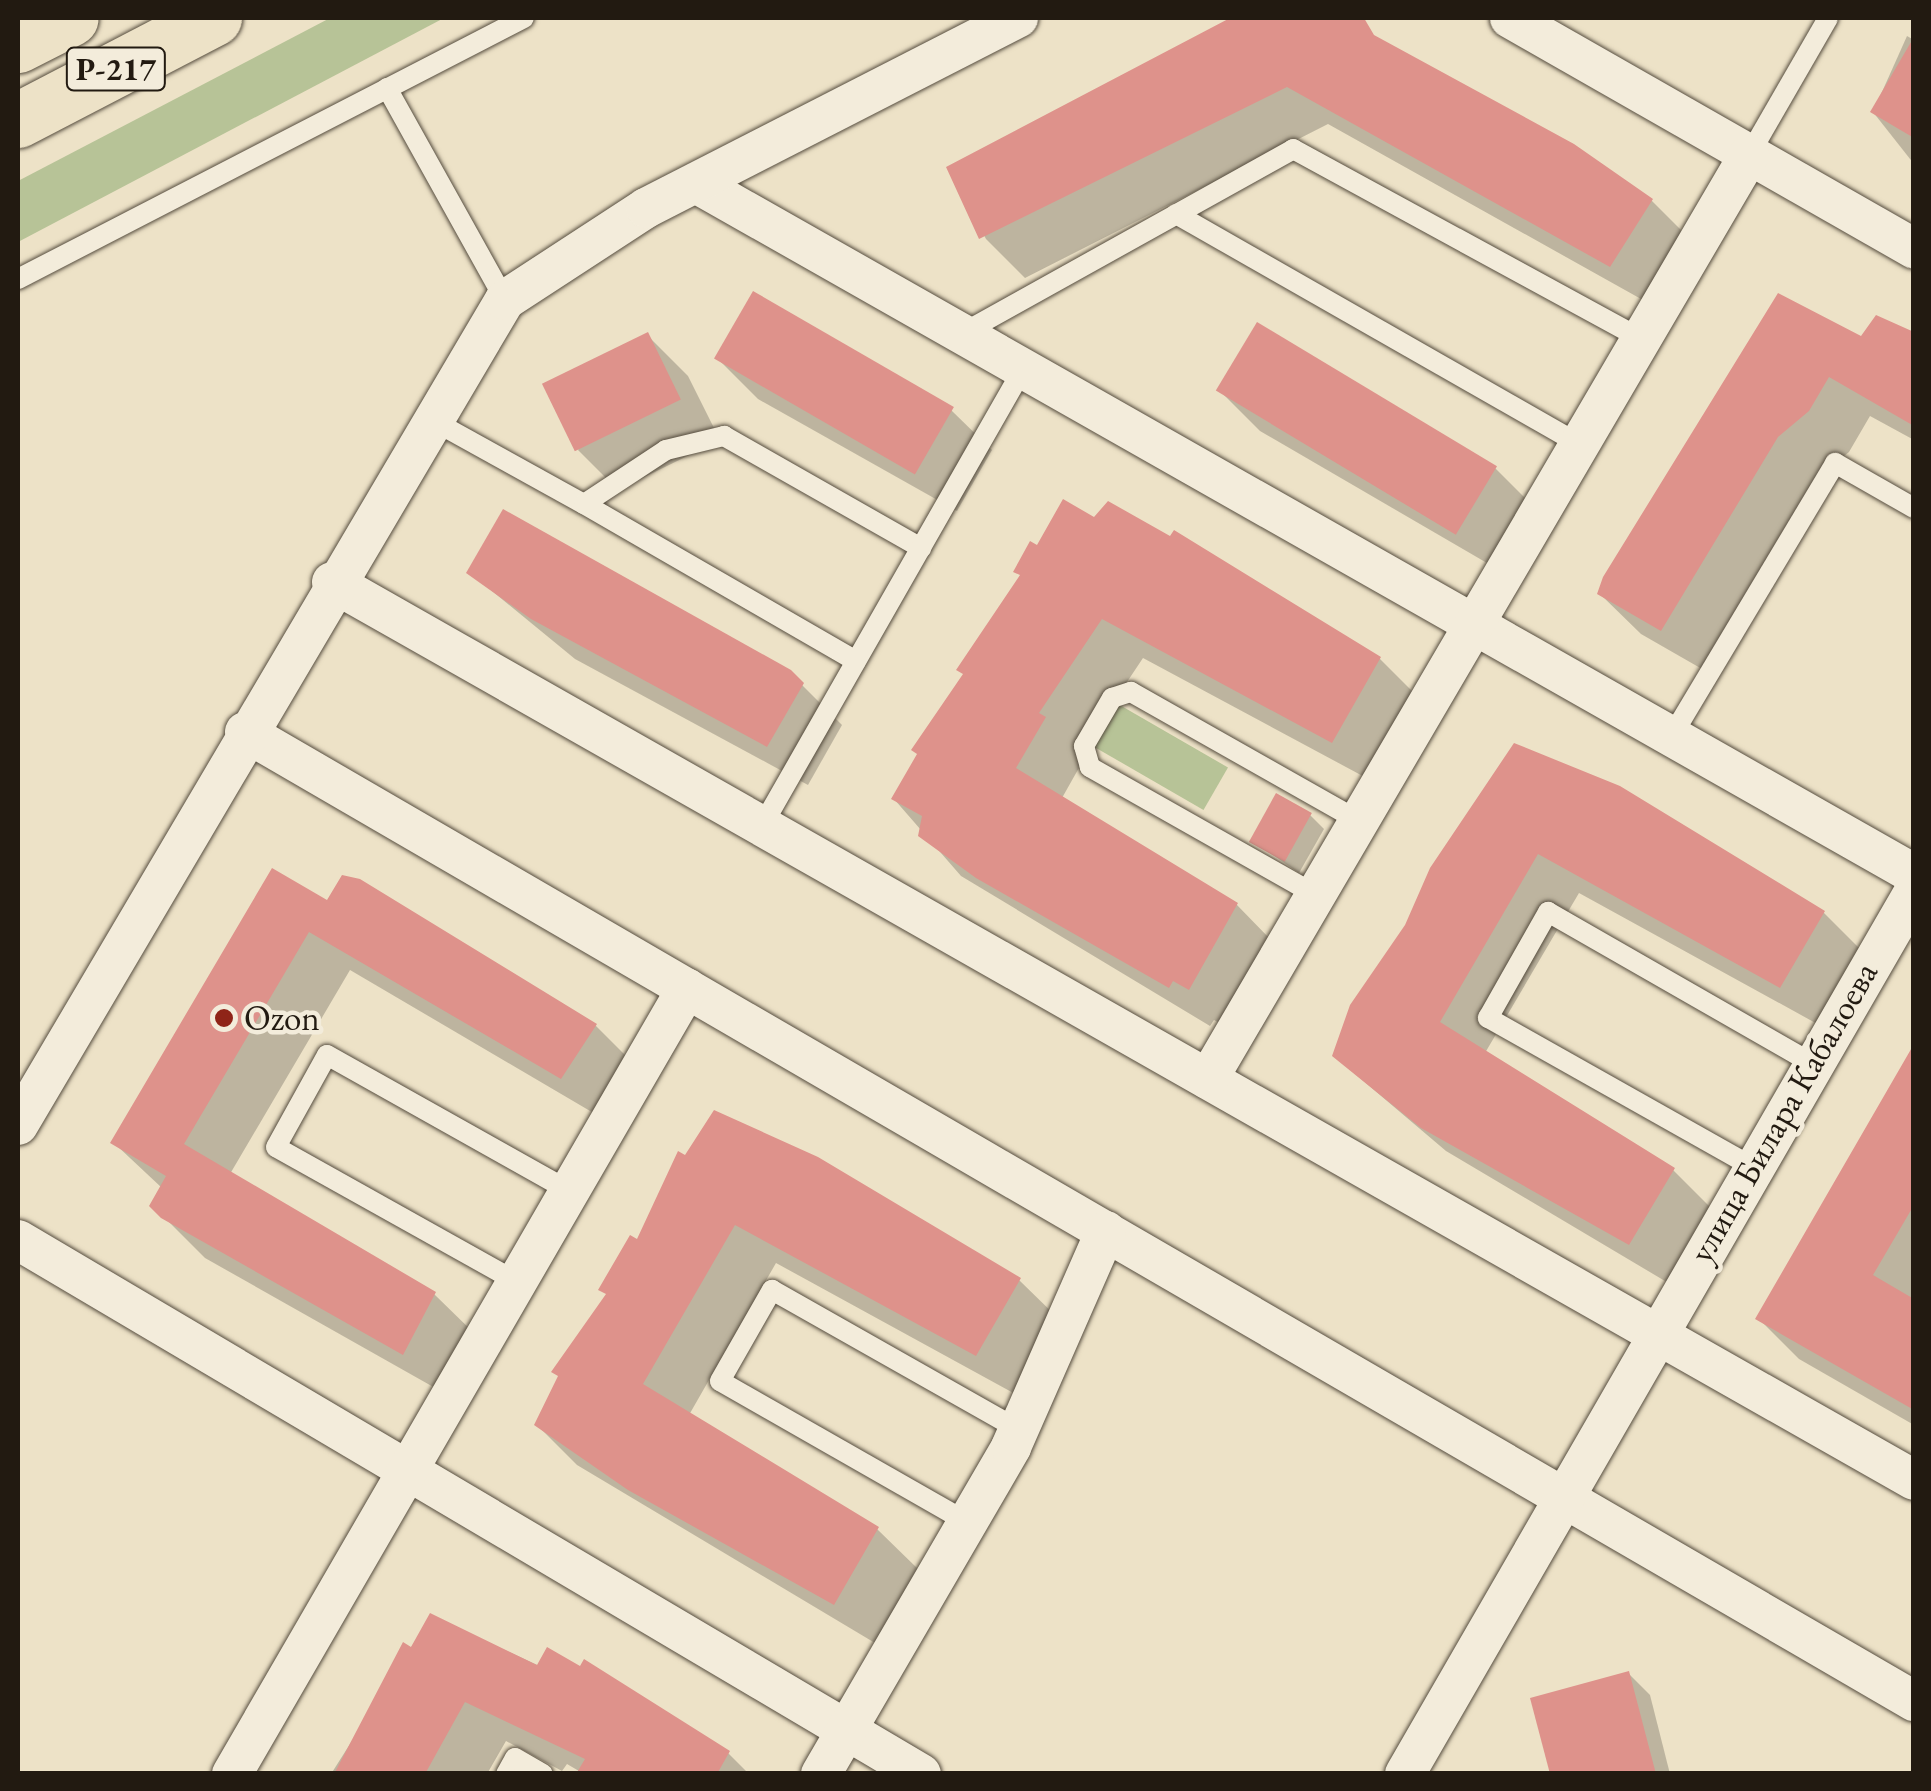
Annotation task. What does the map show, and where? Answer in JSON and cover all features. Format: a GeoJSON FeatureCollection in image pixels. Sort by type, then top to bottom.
{"type":"FeatureCollection","features":[{"type":"Feature","properties":{"kind":"highway","name":"Р-217"},"geometry":{"type":"LineString","coordinates":[[18,45],[71,18]]}},
{"type":"Feature","properties":{"kind":"highway","name":"Р-217"},"geometry":{"type":"LineString","coordinates":[[18,120],[214,18]]}},
{"type":"Feature","properties":{"kind":"street"},"geometry":{"type":"LineString","coordinates":[[18,1126],[332,582],[505,300],[696,183],[1018,18]]}},
{"type":"Feature","properties":{"kind":"street"},"geometry":{"type":"LineString","coordinates":[[1510,18],[1914,248]]}},
{"type":"Feature","properties":{"kind":"street"},"geometry":{"type":"LineString","coordinates":[[1208,1079],[1750,154]]}},
{"type":"Feature","properties":{"kind":"street"},"geometry":{"type":"LineString","coordinates":[[696,183],[1476,622],[1914,874]]}},
{"type":"Feature","properties":{"kind":"street"},"geometry":{"type":"LineString","coordinates":[[332,582],[1914,1480]]}},
{"type":"Feature","properties":{"kind":"street"},"geometry":{"type":"LineString","coordinates":[[245,732],[1564,1492],[1914,1701]]}},
{"type":"Feature","properties":{"kind":"street","name":"улица Билара Кабалоева"},"geometry":{"type":"LineString","coordinates":[[1404,1774],[1810,1062],[1914,892]]}},
{"type":"Feature","properties":{"kind":"street"},"geometry":{"type":"LineString","coordinates":[[232,1774],[412,1472],[687,988]]}},
{"type":"Feature","properties":{"kind":"street"},"geometry":{"type":"LineString","coordinates":[[821,1774],[1019,1430],[1106,1231]]}},
{"type":"Feature","properties":{"kind":"street"},"geometry":{"type":"LineString","coordinates":[[18,1240],[921,1774]]}},
{"type":"Feature","properties":{"kind":"lane"},"geometry":{"type":"LineString","coordinates":[[18,279],[524,18]]}},
{"type":"Feature","properties":{"kind":"lane"},"geometry":{"type":"LineString","coordinates":[[1750,154],[1828,18]]}},
{"type":"Feature","properties":{"kind":"lane"},"geometry":{"type":"LineString","coordinates":[[387,88],[505,300]]}},
{"type":"Feature","properties":{"kind":"lane"},"geometry":{"type":"LineString","coordinates":[[963,333],[1293,149],[1642,339]]}},
{"type":"Feature","properties":{"kind":"lane"},"geometry":{"type":"LineString","coordinates":[[1176,214],[1580,444]]}},
{"type":"Feature","properties":{"kind":"lane"},"geometry":{"type":"LineString","coordinates":[[762,826],[1024,367]]}},
{"type":"Feature","properties":{"kind":"lane"},"geometry":{"type":"LineString","coordinates":[[434,421],[856,661]]}},
{"type":"Feature","properties":{"kind":"lane"},"geometry":{"type":"LineString","coordinates":[[584,504],[666,450],[724,436],[921,548]]}},
{"type":"Feature","properties":{"kind":"lane"},"geometry":{"type":"LineString","coordinates":[[1673,734],[1835,463],[1914,508]]}},
{"type":"Feature","properties":{"kind":"lane"},"geometry":{"type":"LineString","coordinates":[[1316,896],[1090,767],[1084,746],[1112,698],[1131,692],[1359,821]]}},
{"type":"Feature","properties":{"kind":"lane"},"geometry":{"type":"LineString","coordinates":[[1750,1166],[1488,1018],[1548,912],[1810,1062]]}},
{"type":"Feature","properties":{"kind":"lane"},"geometry":{"type":"LineString","coordinates":[[519,1283],[276,1147],[327,1055],[571,1192]]}},
{"type":"Feature","properties":{"kind":"lane"},"geometry":{"type":"LineString","coordinates":[[968,1522],[720,1381],[772,1290],[1019,1430]]}},
{"type":"Feature","properties":{"kind":"lane"},"geometry":{"type":"LineString","coordinates":[[506,1774],[515,1758],[543,1774]]}},
{"type":"Feature","properties":{"kind":"green space"},"geometry":{"type":"Polygon","coordinates":[[[330,18],[444,18],[18,242],[18,181],[330,18]]]}},
{"type":"Feature","properties":{"kind":"green space"},"geometry":{"type":"Polygon","coordinates":[[[1118,704],[1228,767],[1203,810],[1094,746],[1118,704]]]}},
{"type":"Feature","properties":{"kind":"building"},"geometry":{"type":"Polygon","coordinates":[[[1230,18],[1364,18],[1374,35],[1574,144],[1653,199],[1610,267],[1287,87],[979,239],[946,167],[1230,18]]]}},
{"type":"Feature","properties":{"kind":"building"},"geometry":{"type":"Polygon","coordinates":[[[1914,37],[1914,138],[1870,112],[1914,37]]]}},
{"type":"Feature","properties":{"kind":"building"},"geometry":{"type":"Polygon","coordinates":[[[753,291],[954,407],[915,475],[714,359],[753,291]]]}},
{"type":"Feature","properties":{"kind":"building"},"geometry":{"type":"Polygon","coordinates":[[[1778,293],[1861,336],[1876,315],[1914,332],[1914,426],[1829,377],[1809,411],[1778,437],[1661,631],[1597,594],[1603,577],[1778,293]]]}},
{"type":"Feature","properties":{"kind":"building"},"geometry":{"type":"Polygon","coordinates":[[[1257,322],[1497,466],[1456,535],[1216,391],[1257,322]]]}},
{"type":"Feature","properties":{"kind":"building"},"geometry":{"type":"Polygon","coordinates":[[[648,332],[681,399],[575,451],[542,384],[648,332]]]}},
{"type":"Feature","properties":{"kind":"building"},"geometry":{"type":"Polygon","coordinates":[[[1063,499],[1094,517],[1108,501],[1170,536],[1174,530],[1381,657],[1332,743],[1102,619],[1039,713],[1046,717],[1016,768],[1238,903],[1189,990],[1173,981],[1169,988],[976,878],[918,836],[922,816],[891,799],[917,754],[911,750],[963,674],[956,670],[1020,575],[1013,572],[1030,541],[1037,545],[1063,499]]]}},
{"type":"Feature","properties":{"kind":"building"},"geometry":{"type":"Polygon","coordinates":[[[503,509],[791,670],[804,683],[767,747],[531,619],[466,573],[503,509]]]}},
{"type":"Feature","properties":{"kind":"building"},"geometry":{"type":"Polygon","coordinates":[[[1514,743],[1620,786],[1825,911],[1780,988],[1538,854],[1440,1022],[1675,1168],[1629,1245],[1421,1128],[1332,1056],[1350,1005],[1405,925],[1430,868],[1514,743]]]}},
{"type":"Feature","properties":{"kind":"building"},"geometry":{"type":"Polygon","coordinates":[[[1276,793],[1312,813],[1285,862],[1249,842],[1276,793]]]}},
{"type":"Feature","properties":{"kind":"building"},"geometry":{"type":"Polygon","coordinates":[[[272,868],[327,900],[342,875],[360,879],[597,1024],[561,1079],[309,932],[184,1144],[436,1292],[403,1355],[161,1218],[149,1206],[166,1176],[110,1143],[272,868]]]}},
{"type":"Feature","properties":{"kind":"building"},"geometry":{"type":"Polygon","coordinates":[[[1914,1044],[1914,1205],[1873,1275],[1914,1299],[1914,1410],[1755,1319],[1914,1044]]]}},
{"type":"Feature","properties":{"kind":"building"},"geometry":{"type":"Polygon","coordinates":[[[714,1110],[818,1157],[1021,1278],[976,1356],[735,1225],[643,1384],[879,1527],[834,1605],[628,1490],[534,1425],[558,1376],[551,1372],[606,1294],[598,1290],[630,1235],[637,1239],[678,1151],[685,1155],[714,1110]]]}},
{"type":"Feature","properties":{"kind":"building"},"geometry":{"type":"Polygon","coordinates":[[[430,1613],[537,1665],[547,1647],[580,1666],[584,1659],[730,1751],[717,1774],[576,1774],[585,1759],[465,1702],[425,1774],[334,1774],[403,1642],[411,1647],[430,1613]]]}},
{"type":"Feature","properties":{"kind":"building"},"geometry":{"type":"Polygon","coordinates":[[[1629,1671],[1656,1774],[1550,1774],[1530,1698],[1629,1671]]]}},
{"type":"Feature","properties":{"kind":"place","name":"Ozon"},"geometry":{"type":"Point","coordinates":[224,1018]}}]}
